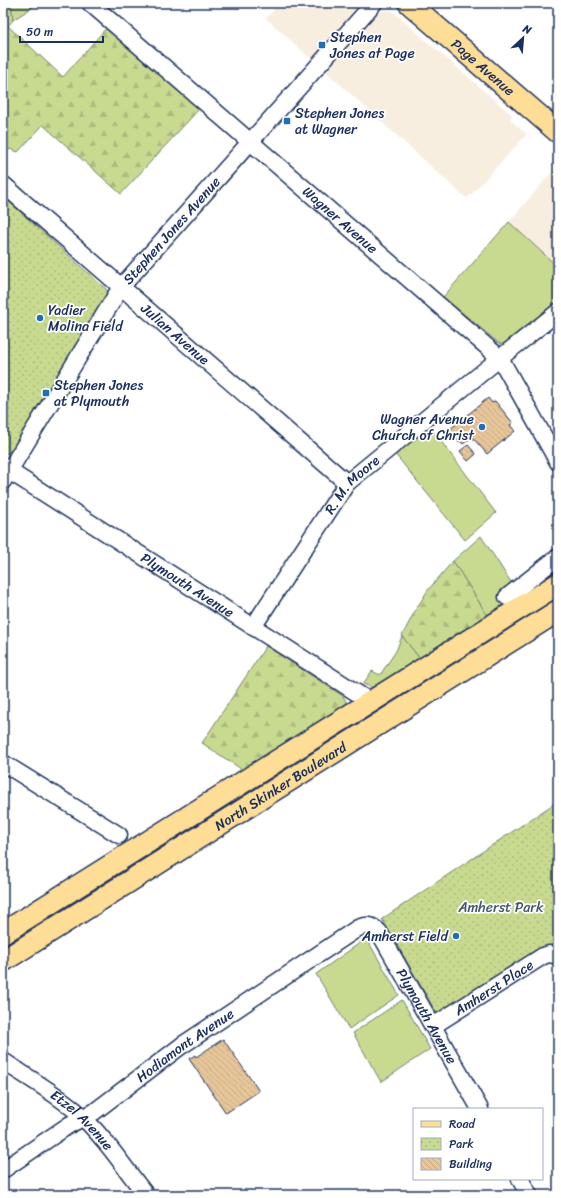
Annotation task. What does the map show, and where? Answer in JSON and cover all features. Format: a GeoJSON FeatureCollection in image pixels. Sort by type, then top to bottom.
{"type":"FeatureCollection","features":[{"type":"Feature","properties":{"kind":"main road","name":"Page Avenue"},"geometry":{"type":"LineString","coordinates":[[409,3],[558,132]]}},
{"type":"Feature","properties":{"kind":"main road","name":"North Skinker Boulevard"},"geometry":{"type":"LineString","coordinates":[[3,934],[558,584]]}},
{"type":"Feature","properties":{"kind":"main road","name":"North Skinker Boulevard"},"geometry":{"type":"LineString","coordinates":[[3,961],[558,611]]}},
{"type":"Feature","properties":{"kind":"street","name":"Wagner Avenue"},"geometry":{"type":"LineString","coordinates":[[90,3],[500,358],[558,462]]}},
{"type":"Feature","properties":{"kind":"street","name":"Stephen Jones Avenue"},"geometry":{"type":"LineString","coordinates":[[5,473],[121,287],[374,3]]}},
{"type":"Feature","properties":{"kind":"street","name":"Julian Avenue"},"geometry":{"type":"LineString","coordinates":[[4,185],[347,483]]}},
{"type":"Feature","properties":{"kind":"street","name":"R. M. Moore"},"geometry":{"type":"LineString","coordinates":[[253,627],[347,483],[558,312]]}},
{"type":"Feature","properties":{"kind":"street","name":"Plymouth Avenue"},"geometry":{"type":"LineString","coordinates":[[5,473],[371,702]]}},
{"type":"Feature","properties":{"kind":"street"},"geometry":{"type":"LineString","coordinates":[[507,597],[558,557]]}},
{"type":"Feature","properties":{"kind":"street"},"geometry":{"type":"LineString","coordinates":[[3,763],[119,835]]}},
{"type":"Feature","properties":{"kind":"street","name":"Hodiamont Avenue"},"geometry":{"type":"LineString","coordinates":[[3,1170],[69,1125],[99,1109],[181,1046],[294,970],[358,928],[364,925],[370,926]]}},
{"type":"Feature","properties":{"kind":"street","name":"Plymouth Avenue"},"geometry":{"type":"LineString","coordinates":[[370,926],[379,932],[479,1108]]}},
{"type":"Feature","properties":{"kind":"street","name":"Amherst Place"},"geometry":{"type":"LineString","coordinates":[[433,1026],[543,956],[549,954],[557,955]]}},
{"type":"Feature","properties":{"kind":"street","name":"Etzel Avenue"},"geometry":{"type":"LineString","coordinates":[[3,1061],[62,1100],[83,1118],[102,1139],[146,1195]]}},
{"type":"Feature","properties":{"kind":"street"},"geometry":{"type":"LineString","coordinates":[[521,1180],[529,1195]]}},
{"type":"Feature","properties":{"kind":"shaded area"},"geometry":{"type":"Polygon","coordinates":[[[280,3],[361,3],[311,59],[266,18],[280,3]]]}},
{"type":"Feature","properties":{"kind":"shaded area"},"geometry":{"type":"Polygon","coordinates":[[[378,11],[392,11],[512,115],[510,120],[527,134],[467,199],[323,69],[378,11]]]}},
{"type":"Feature","properties":{"kind":"shaded area"},"geometry":{"type":"Polygon","coordinates":[[[558,165],[558,267],[509,222],[558,165]]]}},
{"type":"Feature","properties":{"kind":"green space"},"geometry":{"type":"Polygon","coordinates":[[[3,3],[11,3],[13,20],[8,26],[63,77],[107,27],[200,108],[121,194],[43,125],[18,152],[10,149],[3,155],[3,3]]]}},
{"type":"Feature","properties":{"kind":"green space"},"geometry":{"type":"Polygon","coordinates":[[[11,3],[39,3],[13,20],[11,3]]]}},
{"type":"Feature","properties":{"kind":"green space"},"geometry":{"type":"Polygon","coordinates":[[[3,198],[6,199],[108,291],[106,301],[12,450],[4,455],[3,455],[3,198]]]}},
{"type":"Feature","properties":{"kind":"green space"},"geometry":{"type":"Polygon","coordinates":[[[509,222],[558,267],[558,301],[506,344],[500,344],[443,297],[509,222]]]}},
{"type":"Feature","properties":{"kind":"green space"},"geometry":{"type":"Polygon","coordinates":[[[430,427],[496,513],[465,540],[395,454],[430,427]]]}},
{"type":"Feature","properties":{"kind":"green space"},"geometry":{"type":"Polygon","coordinates":[[[481,536],[518,593],[558,564],[558,574],[489,618],[453,561],[481,536]]]}},
{"type":"Feature","properties":{"kind":"green space"},"geometry":{"type":"Polygon","coordinates":[[[453,561],[489,618],[421,660],[402,636],[428,590],[453,561]]]}},
{"type":"Feature","properties":{"kind":"green space"},"geometry":{"type":"Polygon","coordinates":[[[402,636],[421,660],[378,687],[373,688],[363,684],[372,671],[380,675],[396,651],[402,636]]]}},
{"type":"Feature","properties":{"kind":"green space"},"geometry":{"type":"Polygon","coordinates":[[[266,646],[343,696],[347,703],[343,710],[244,771],[202,743],[266,646]]]}},
{"type":"Feature","properties":{"kind":"green space","name":"Amherst Park"},"geometry":{"type":"Polygon","coordinates":[[[558,801],[558,943],[547,946],[441,1013],[436,1012],[382,919],[558,801]]]}},
{"type":"Feature","properties":{"kind":"green space"},"geometry":{"type":"Polygon","coordinates":[[[364,940],[368,941],[399,995],[349,1029],[316,974],[364,940]]]}},
{"type":"Feature","properties":{"kind":"green space"},"geometry":{"type":"Polygon","coordinates":[[[402,1000],[430,1049],[381,1082],[353,1033],[402,1000]]]}},
{"type":"Feature","properties":{"kind":"building","name":"Wagner Avenue Church of Christ"},"geometry":{"type":"Polygon","coordinates":[[[488,398],[492,403],[495,401],[513,423],[510,425],[515,431],[487,454],[472,437],[463,444],[460,441],[459,442],[449,430],[488,398]]]}},
{"type":"Feature","properties":{"kind":"building"},"geometry":{"type":"Polygon","coordinates":[[[468,445],[476,454],[468,461],[460,451],[468,445]]]}},
{"type":"Feature","properties":{"kind":"building"},"geometry":{"type":"Polygon","coordinates":[[[223,1039],[259,1091],[226,1113],[189,1059],[195,1055],[196,1057],[223,1039]]]}},
{"type":"Feature","properties":{"kind":"place","name":"Stephen Jones at Page"},"geometry":{"type":"Point","coordinates":[322,45]}},
{"type":"Feature","properties":{"kind":"place","name":"Stephen Jones at Wagner"},"geometry":{"type":"Point","coordinates":[287,121]}},
{"type":"Feature","properties":{"kind":"place","name":"Yadier Molina Field"},"geometry":{"type":"Point","coordinates":[40,318]}},
{"type":"Feature","properties":{"kind":"place","name":"Stephen Jones at Plymouth"},"geometry":{"type":"Point","coordinates":[46,393]}},
{"type":"Feature","properties":{"kind":"place","name":"Wagner Avenue Church of Christ"},"geometry":{"type":"Point","coordinates":[482,427]}},
{"type":"Feature","properties":{"kind":"place","name":"Amherst Field"},"geometry":{"type":"Point","coordinates":[456,936]}}]}
